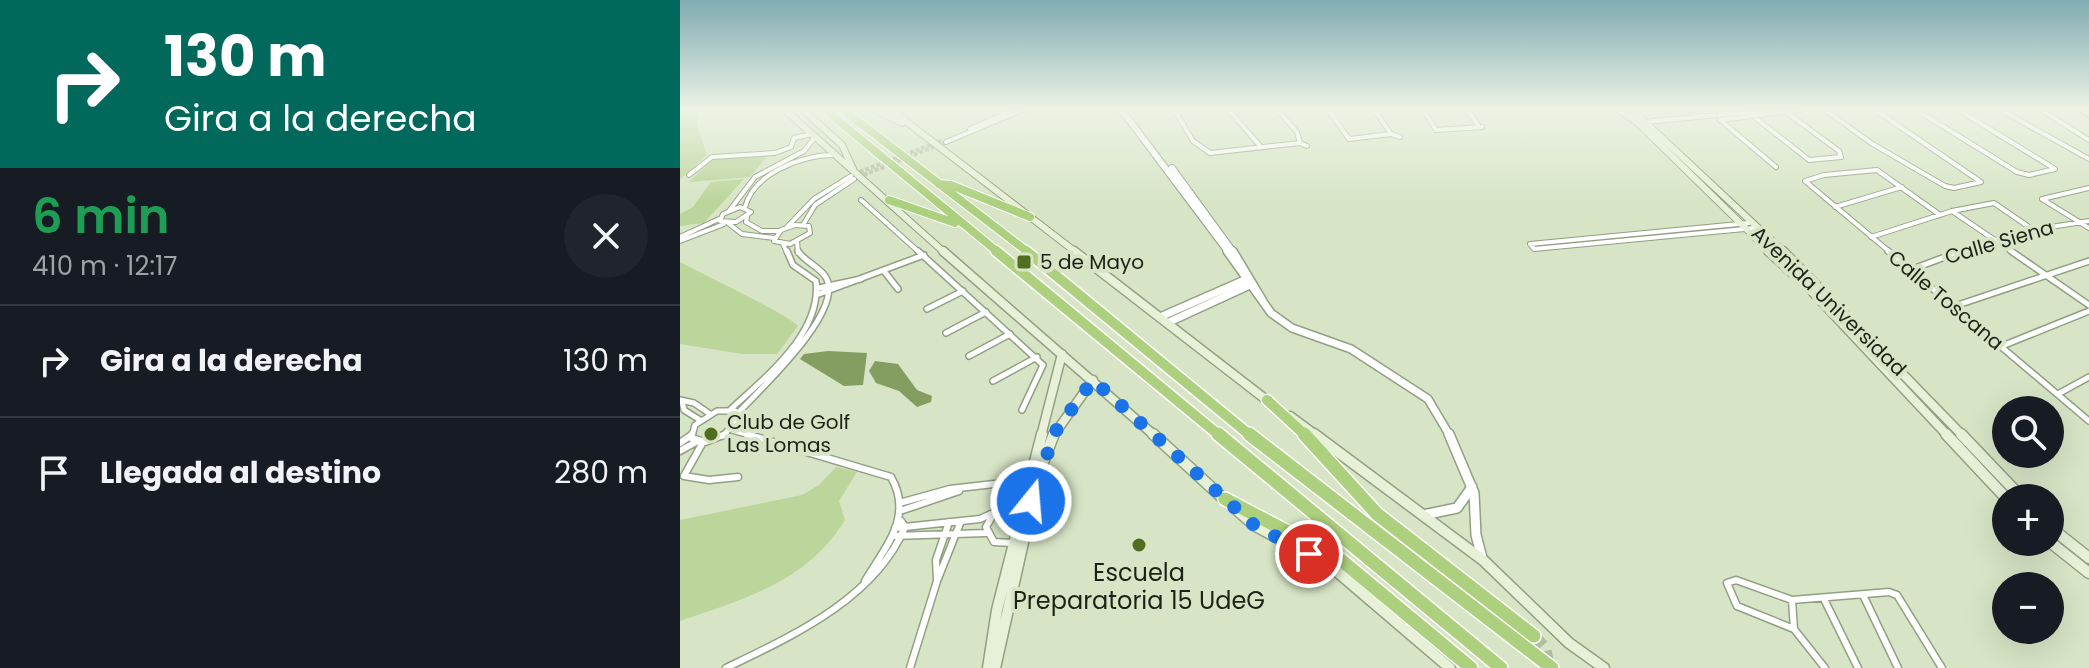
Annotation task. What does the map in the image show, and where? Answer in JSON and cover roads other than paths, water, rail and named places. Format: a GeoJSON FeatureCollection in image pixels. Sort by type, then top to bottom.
{"type":"FeatureCollection","features":[{"type":"Feature","properties":{"kind":"highway"},"geometry":{"type":"LineString","coordinates":[[861,140],[1501,668]]}},
{"type":"Feature","properties":{"kind":"highway"},"geometry":{"type":"LineString","coordinates":[[882,140],[1016,243],[1276,456],[1552,668]]}},
{"type":"Feature","properties":{"kind":"highway"},"geometry":{"type":"LineString","coordinates":[[937,183],[951,185],[1030,217]]}},
{"type":"Feature","properties":{"kind":"highway"},"geometry":{"type":"LineString","coordinates":[[889,200],[963,226]]}},
{"type":"Feature","properties":{"kind":"highway"},"geometry":{"type":"LineString","coordinates":[[1267,400],[1316,445],[1377,514],[1534,636]]}},
{"type":"Feature","properties":{"kind":"highway"},"geometry":{"type":"LineString","coordinates":[[1225,499],[1341,560],[1471,668]]}},
{"type":"Feature","properties":{"kind":"main road"},"geometry":{"type":"LineString","coordinates":[[820,140],[853,175],[889,200],[984,290],[1093,380],[1254,525],[1334,569],[1450,668]]}},
{"type":"Feature","properties":{"kind":"main road"},"geometry":{"type":"LineString","coordinates":[[839,140],[850,157],[853,175]]}},
{"type":"Feature","properties":{"kind":"main road"},"geometry":{"type":"LineString","coordinates":[[930,140],[1267,400],[1483,560],[1510,582],[1552,631],[1573,650],[1604,668]]}},
{"type":"Feature","properties":{"kind":"main road","name":"Avenida Universidad"},"geometry":{"type":"LineString","coordinates":[[1660,140],[1808,287],[1993,484]]}},
{"type":"Feature","properties":{"kind":"main road","name":"Avenida Universidad"},"geometry":{"type":"LineString","coordinates":[[1746,226],[1820,286],[2009,484]]}},
{"type":"Feature","properties":{"kind":"main road"},"geometry":{"type":"LineString","coordinates":[[988,668],[1025,496],[1062,354]]}},
{"type":"Feature","properties":{"kind":"main road"},"geometry":{"type":"LineString","coordinates":[[995,668],[1006,604],[1038,475],[1055,432],[1093,380]]}},
{"type":"Feature","properties":{"kind":"main road"},"geometry":{"type":"LineString","coordinates":[[2064,538],[2089,558]]}},
{"type":"Feature","properties":{"kind":"main road"},"geometry":{"type":"LineString","coordinates":[[2064,553],[2089,573]]}},
{"type":"Feature","properties":{"kind":"street"},"geometry":{"type":"LineString","coordinates":[[689,175],[712,157],[775,153],[791,147],[794,140]]}},
{"type":"Feature","properties":{"kind":"street"},"geometry":{"type":"LineString","coordinates":[[745,207],[746,198],[795,160],[812,140]]}},
{"type":"Feature","properties":{"kind":"street"},"geometry":{"type":"LineString","coordinates":[[1146,140],[1203,213],[1271,313],[1292,328],[1351,349],[1428,399],[1445,424],[1472,487],[1477,502],[1476,535],[1483,560]]}},
{"type":"Feature","properties":{"kind":"street"},"geometry":{"type":"LineString","coordinates":[[1193,140],[1210,153],[1300,143],[1307,146]]}},
{"type":"Feature","properties":{"kind":"street"},"geometry":{"type":"LineString","coordinates":[[1242,150],[1250,140]]}},
{"type":"Feature","properties":{"kind":"street"},"geometry":{"type":"LineString","coordinates":[[1254,140],[1262,148]]}},
{"type":"Feature","properties":{"kind":"street"},"geometry":{"type":"LineString","coordinates":[[1744,140],[1776,167]]}},
{"type":"Feature","properties":{"kind":"street"},"geometry":{"type":"LineString","coordinates":[[1784,140],[1809,160],[1841,157],[1839,151],[1824,140]]}},
{"type":"Feature","properties":{"kind":"street"},"geometry":{"type":"LineString","coordinates":[[1867,140],[1945,186],[1954,188],[1979,183],[1979,178],[1921,140]]}},
{"type":"Feature","properties":{"kind":"street"},"geometry":{"type":"LineString","coordinates":[[1965,140],[2017,172],[2029,175],[2055,169],[2010,140]]}},
{"type":"Feature","properties":{"kind":"street"},"geometry":{"type":"LineString","coordinates":[[2055,140],[2087,158]]}},
{"type":"Feature","properties":{"kind":"street"},"geometry":{"type":"LineString","coordinates":[[680,239],[729,211],[739,194],[761,172],[808,148]]}},
{"type":"Feature","properties":{"kind":"street"},"geometry":{"type":"LineString","coordinates":[[761,172],[818,154],[836,155]]}},
{"type":"Feature","properties":{"kind":"street","name":"Calle Toscana"},"geometry":{"type":"LineString","coordinates":[[1903,187],[1882,172],[1862,170],[1807,179],[1834,207],[2089,421]]}},
{"type":"Feature","properties":{"kind":"street"},"geometry":{"type":"LineString","coordinates":[[803,225],[815,205],[853,175]]}},
{"type":"Feature","properties":{"kind":"street"},"geometry":{"type":"LineString","coordinates":[[774,238],[814,199],[853,175]]}},
{"type":"Feature","properties":{"kind":"street"},"geometry":{"type":"LineString","coordinates":[[1834,207],[1903,187],[1940,215]]}},
{"type":"Feature","properties":{"kind":"street"},"geometry":{"type":"LineString","coordinates":[[2089,188],[2044,197],[2046,202],[2089,228]]}},
{"type":"Feature","properties":{"kind":"street"},"geometry":{"type":"LineString","coordinates":[[861,200],[1037,357],[1043,365],[1022,410]]}},
{"type":"Feature","properties":{"kind":"street"},"geometry":{"type":"LineString","coordinates":[[1871,237],[1952,211],[1994,203],[2035,231]]}},
{"type":"Feature","properties":{"kind":"street"},"geometry":{"type":"LineString","coordinates":[[729,211],[745,207]]}},
{"type":"Feature","properties":{"kind":"street"},"geometry":{"type":"LineString","coordinates":[[745,207],[751,212],[746,222],[752,227],[767,232],[803,225],[811,229],[797,241],[783,244]]}},
{"type":"Feature","properties":{"kind":"street"},"geometry":{"type":"LineString","coordinates":[[1952,211],[2089,308]]}},
{"type":"Feature","properties":{"kind":"street"},"geometry":{"type":"LineString","coordinates":[[680,239],[748,216]]}},
{"type":"Feature","properties":{"kind":"street"},"geometry":{"type":"LineString","coordinates":[[720,218],[742,234],[774,238],[783,244],[793,265],[816,281],[819,291],[796,340],[734,412]]}},
{"type":"Feature","properties":{"kind":"street","name":"Calle Siena"},"geometry":{"type":"LineString","coordinates":[[1910,270],[1993,242],[2089,221]]}},
{"type":"Feature","properties":{"kind":"street"},"geometry":{"type":"LineString","coordinates":[[1532,246],[1746,226]]}},
{"type":"Feature","properties":{"kind":"street"},"geometry":{"type":"LineString","coordinates":[[680,443],[700,420],[710,414],[734,412],[808,339],[822,316],[830,288],[826,277],[803,260],[797,241]]}},
{"type":"Feature","properties":{"kind":"street"},"geometry":{"type":"LineString","coordinates":[[819,291],[862,279],[924,255]]}},
{"type":"Feature","properties":{"kind":"street"},"geometry":{"type":"LineString","coordinates":[[1952,307],[2089,261]]}},
{"type":"Feature","properties":{"kind":"street"},"geometry":{"type":"LineString","coordinates":[[884,271],[898,289]]}},
{"type":"Feature","properties":{"kind":"street"},"geometry":{"type":"LineString","coordinates":[[1164,320],[1250,281]]}},
{"type":"Feature","properties":{"kind":"street"},"geometry":{"type":"LineString","coordinates":[[927,309],[963,291]]}},
{"type":"Feature","properties":{"kind":"street"},"geometry":{"type":"LineString","coordinates":[[2002,346],[2089,308]]}},
{"type":"Feature","properties":{"kind":"street"},"geometry":{"type":"LineString","coordinates":[[946,333],[986,312]]}},
{"type":"Feature","properties":{"kind":"street"},"geometry":{"type":"LineString","coordinates":[[969,356],[1010,334]]}},
{"type":"Feature","properties":{"kind":"street"},"geometry":{"type":"LineString","coordinates":[[993,381],[1037,357]]}},
{"type":"Feature","properties":{"kind":"street"},"geometry":{"type":"LineString","coordinates":[[2058,394],[2089,377]]}},
{"type":"Feature","properties":{"kind":"street"},"geometry":{"type":"LineString","coordinates":[[700,420],[684,410],[681,401],[694,403],[710,414]]}},
{"type":"Feature","properties":{"kind":"street"},"geometry":{"type":"LineString","coordinates":[[680,451],[732,430],[739,421],[734,412]]}},
{"type":"Feature","properties":{"kind":"street"},"geometry":{"type":"LineString","coordinates":[[726,668],[797,632],[887,565],[903,528],[900,489],[891,477],[732,430]]}},
{"type":"Feature","properties":{"kind":"street"},"geometry":{"type":"LineString","coordinates":[[690,435],[701,442]]}},
{"type":"Feature","properties":{"kind":"street"},"geometry":{"type":"LineString","coordinates":[[701,442],[684,476],[709,480],[738,477]]}},
{"type":"Feature","properties":{"kind":"street"},"geometry":{"type":"LineString","coordinates":[[903,506],[944,498],[963,488],[1029,480]]}},
{"type":"Feature","properties":{"kind":"street"},"geometry":{"type":"LineString","coordinates":[[1423,515],[1457,508],[1472,487]]}},
{"type":"Feature","properties":{"kind":"street"},"geometry":{"type":"LineString","coordinates":[[865,581],[894,532],[991,514],[1003,504],[1025,496]]}},
{"type":"Feature","properties":{"kind":"street"},"geometry":{"type":"LineString","coordinates":[[986,533],[991,514]]}},
{"type":"Feature","properties":{"kind":"street"},"geometry":{"type":"LineString","coordinates":[[910,668],[937,581],[961,521]]}},
{"type":"Feature","properties":{"kind":"street"},"geometry":{"type":"LineString","coordinates":[[937,581],[936,560],[949,522]]}},
{"type":"Feature","properties":{"kind":"street"},"geometry":{"type":"LineString","coordinates":[[894,532],[903,528],[945,534],[986,533],[994,542],[1014,543]]}},
{"type":"Feature","properties":{"kind":"street"},"geometry":{"type":"LineString","coordinates":[[1794,629],[1738,608],[1729,597],[1727,583],[1736,580],[1792,600],[1824,600],[1889,592],[1904,602],[1942,668]]}},
{"type":"Feature","properties":{"kind":"street"},"geometry":{"type":"LineString","coordinates":[[1863,595],[1898,668]]}},
{"type":"Feature","properties":{"kind":"street"},"geometry":{"type":"LineString","coordinates":[[1792,600],[1794,629],[1815,661],[1825,668]]}},
{"type":"Feature","properties":{"kind":"street"},"geometry":{"type":"LineString","coordinates":[[1824,600],[1858,668]]}},
{"type":"Feature","properties":{"kind":"tunnel"},"geometry":{"type":"LineString","coordinates":[[854,174],[943,140]]}},
{"type":"Feature","properties":{"kind":"tunnel"},"geometry":{"type":"LineString","coordinates":[[858,177],[946,142]]}},
{"type":"Feature","properties":{"kind":"tunnel"},"geometry":{"type":"LineString","coordinates":[[1534,636],[1545,649],[1548,666]]}},
{"type":"Feature","properties":{"kind":"place","name":"5 de Mayo"},"geometry":{"type":"Point","coordinates":[1024,262]}},
{"type":"Feature","properties":{"kind":"place","name":"Club de Golf Las Lomas"},"geometry":{"type":"Point","coordinates":[711,434]}},
{"type":"Feature","properties":{"kind":"place","name":"Escuela Preparatoria 15 UdeG"},"geometry":{"type":"Point","coordinates":[1139,545]}}]}
